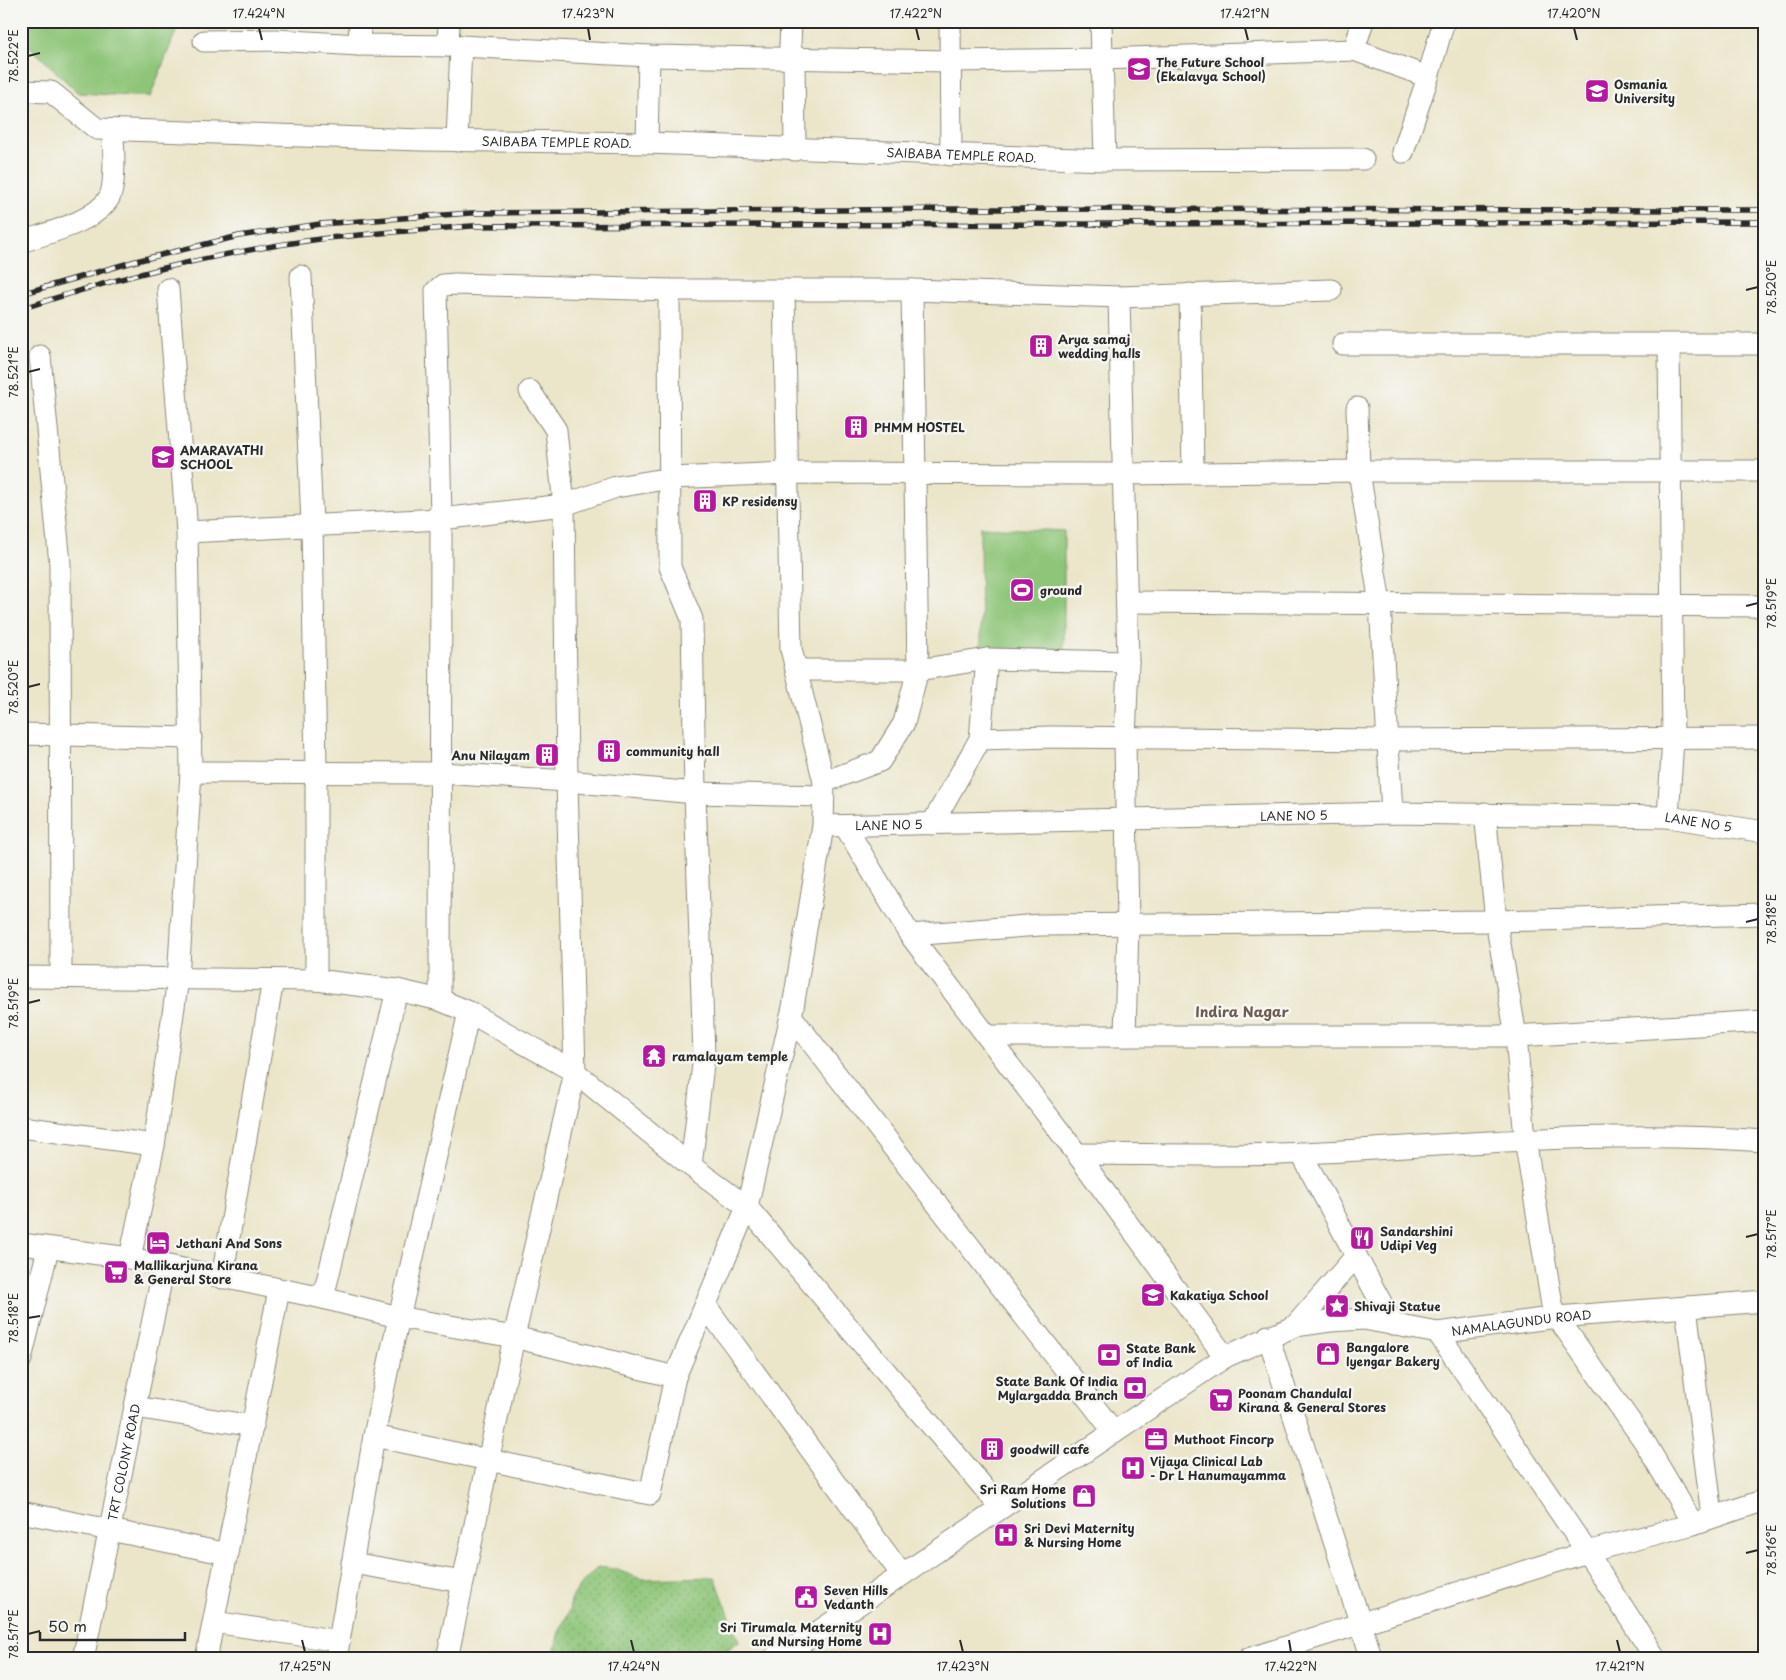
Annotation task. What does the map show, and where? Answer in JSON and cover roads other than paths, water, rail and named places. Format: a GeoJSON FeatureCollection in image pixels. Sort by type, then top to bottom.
{"type":"FeatureCollection","features":[{"type":"Feature","properties":{"kind":"street"},"geometry":{"type":"LineString","coordinates":[[359,45],[360,21]]}},
{"type":"Feature","properties":{"kind":"street"},"geometry":{"type":"LineString","coordinates":[[450,21],[455,46],[458,141]]}},
{"type":"Feature","properties":{"kind":"street"},"geometry":{"type":"LineString","coordinates":[[791,21],[790,46],[794,59],[794,150]]}},
{"type":"Feature","properties":{"kind":"street"},"geometry":{"type":"LineString","coordinates":[[950,21],[950,155]]}},
{"type":"Feature","properties":{"kind":"street"},"geometry":{"type":"LineString","coordinates":[[1101,21],[1105,160]]}},
{"type":"Feature","properties":{"kind":"street"},"geometry":{"type":"LineString","coordinates":[[1354,50],[1363,21]]}},
{"type":"Feature","properties":{"kind":"street"},"geometry":{"type":"LineString","coordinates":[[1403,152],[1444,21]]}},
{"type":"Feature","properties":{"kind":"street"},"geometry":{"type":"LineString","coordinates":[[204,41],[275,31],[359,45],[455,46],[648,56],[950,61],[1103,59],[1354,50],[1428,77]]}},
{"type":"Feature","properties":{"kind":"street"},"geometry":{"type":"LineString","coordinates":[[647,143],[648,56]]}},
{"type":"Feature","properties":{"kind":"street","name":"SAIBABA TEMPLE ROAD."},"geometry":{"type":"LineString","coordinates":[[21,91],[51,92],[97,129],[112,130],[458,141],[647,143],[794,150],[1105,160],[1362,159]]}},
{"type":"Feature","properties":{"kind":"street"},"geometry":{"type":"LineString","coordinates":[[21,242],[66,227],[98,211],[110,197],[115,152],[112,130]]}},
{"type":"Feature","properties":{"kind":"street"},"geometry":{"type":"LineString","coordinates":[[301,276],[312,524],[316,771],[316,980]]}},
{"type":"Feature","properties":{"kind":"street"},"geometry":{"type":"LineString","coordinates":[[440,1000],[441,519],[436,291],[443,285],[669,290],[912,290],[1119,297],[1332,290]]}},
{"type":"Feature","properties":{"kind":"street"},"geometry":{"type":"LineString","coordinates":[[130,1258],[154,1145],[178,979],[190,772],[187,532],[168,290]]}},
{"type":"Feature","properties":{"kind":"street"},"geometry":{"type":"LineString","coordinates":[[669,290],[670,567],[692,619],[695,793],[704,1056],[691,1166]]}},
{"type":"Feature","properties":{"kind":"street"},"geometry":{"type":"LineString","coordinates":[[190,772],[316,771],[441,774],[567,781],[695,793],[823,789],[880,760],[904,723],[918,670],[912,290]]}},
{"type":"Feature","properties":{"kind":"street"},"geometry":{"type":"LineString","coordinates":[[374,1436],[650,1494],[675,1377],[747,1207],[791,1016],[823,826],[823,789],[790,649],[784,291]]}},
{"type":"Feature","properties":{"kind":"street"},"geometry":{"type":"LineString","coordinates":[[1190,294],[1193,472]]}},
{"type":"Feature","properties":{"kind":"street"},"geometry":{"type":"LineString","coordinates":[[1119,297],[1128,662],[1125,739],[1128,926],[1125,1036]]}},
{"type":"Feature","properties":{"kind":"street"},"geometry":{"type":"LineString","coordinates":[[1343,344],[1765,344]]}},
{"type":"Feature","properties":{"kind":"street"},"geometry":{"type":"LineString","coordinates":[[1668,817],[1673,739],[1670,605],[1669,345]]}},
{"type":"Feature","properties":{"kind":"street"},"geometry":{"type":"LineString","coordinates":[[40,356],[60,564],[62,734],[61,977]]}},
{"type":"Feature","properties":{"kind":"street"},"geometry":{"type":"LineString","coordinates":[[447,1659],[514,1337],[576,1072],[567,781],[564,505],[556,430],[530,392]]}},
{"type":"Feature","properties":{"kind":"street"},"geometry":{"type":"LineString","coordinates":[[1357,408],[1359,471],[1380,604],[1392,813]]}},
{"type":"Feature","properties":{"kind":"street"},"geometry":{"type":"LineString","coordinates":[[187,532],[312,524],[441,519],[564,505],[616,487],[670,478],[788,473],[1124,474],[1359,471],[1765,471]]}},
{"type":"Feature","properties":{"kind":"street"},"geometry":{"type":"LineString","coordinates":[[1127,602],[1765,606]]}},
{"type":"Feature","properties":{"kind":"street"},"geometry":{"type":"LineString","coordinates":[[796,670],[918,670],[986,660],[1128,662]]}},
{"type":"Feature","properties":{"kind":"street"},"geometry":{"type":"LineString","coordinates":[[932,824],[980,739],[986,660]]}},
{"type":"Feature","properties":{"kind":"street"},"geometry":{"type":"LineString","coordinates":[[21,734],[191,738]]}},
{"type":"Feature","properties":{"kind":"street"},"geometry":{"type":"LineString","coordinates":[[980,739],[1050,737],[1388,740],[1765,738]]}},
{"type":"Feature","properties":{"kind":"street","name":"LANE NO 5"},"geometry":{"type":"LineString","coordinates":[[823,826],[1126,821],[1392,813],[1485,813],[1668,817],[1765,832]]}},
{"type":"Feature","properties":{"kind":"street"},"geometry":{"type":"LineString","coordinates":[[1485,813],[1496,921],[1516,1036],[1525,1139],[1552,1306],[1557,1317],[1702,1520]]}},
{"type":"Feature","properties":{"kind":"street"},"geometry":{"type":"LineString","coordinates":[[845,826],[910,936],[1077,1154],[1225,1357]]}},
{"type":"Feature","properties":{"kind":"street"},"geometry":{"type":"LineString","coordinates":[[910,936],[1040,925],[1128,926],[1496,921],[1765,914]]}},
{"type":"Feature","properties":{"kind":"street"},"geometry":{"type":"LineString","coordinates":[[21,978],[316,980],[397,990],[440,1000],[469,1012],[576,1072],[691,1166],[747,1207],[1001,1508]]}},
{"type":"Feature","properties":{"kind":"street"},"geometry":{"type":"LineString","coordinates":[[222,1278],[273,980]]}},
{"type":"Feature","properties":{"kind":"street"},"geometry":{"type":"LineString","coordinates":[[323,1298],[397,990]]}},
{"type":"Feature","properties":{"kind":"street"},"geometry":{"type":"LineString","coordinates":[[214,1622],[337,1650],[374,1436],[398,1317],[469,1012]]}},
{"type":"Feature","properties":{"kind":"street"},"geometry":{"type":"LineString","coordinates":[[791,1016],[1114,1432]]}},
{"type":"Feature","properties":{"kind":"street"},"geometry":{"type":"LineString","coordinates":[[987,1036],[1516,1036],[1765,1021]]}},
{"type":"Feature","properties":{"kind":"street"},"geometry":{"type":"LineString","coordinates":[[21,1127],[154,1145]]}},
{"type":"Feature","properties":{"kind":"street"},"geometry":{"type":"LineString","coordinates":[[1077,1154],[1301,1153],[1525,1139],[1711,1137],[1765,1141]]}},
{"type":"Feature","properties":{"kind":"street"},"geometry":{"type":"LineString","coordinates":[[1301,1153],[1393,1325]]}},
{"type":"Feature","properties":{"kind":"street"},"geometry":{"type":"LineString","coordinates":[[21,1244],[48,1249],[130,1258],[323,1298],[398,1317],[514,1337],[675,1377]]}},
{"type":"Feature","properties":{"kind":"street"},"geometry":{"type":"LineString","coordinates":[[21,1359],[48,1249]]}},
{"type":"Feature","properties":{"kind":"street"},"geometry":{"type":"LineString","coordinates":[[1295,1326],[1356,1256]]}},
{"type":"Feature","properties":{"kind":"street","name":"TRT COLONY ROAD"},"geometry":{"type":"LineString","coordinates":[[83,1659],[164,1266]]}},
{"type":"Feature","properties":{"kind":"street"},"geometry":{"type":"LineString","coordinates":[[206,1659],[279,1290]]}},
{"type":"Feature","properties":{"kind":"street","name":"NAMALAGUNDU ROAD"},"geometry":{"type":"LineString","coordinates":[[789,1656],[902,1575],[1225,1357],[1268,1336],[1295,1326],[1364,1319],[1438,1332],[1557,1317],[1765,1301]]}},
{"type":"Feature","properties":{"kind":"street"},"geometry":{"type":"LineString","coordinates":[[706,1306],[902,1575]]}},
{"type":"Feature","properties":{"kind":"street"},"geometry":{"type":"LineString","coordinates":[[1686,1307],[1702,1520]]}},
{"type":"Feature","properties":{"kind":"street"},"geometry":{"type":"LineString","coordinates":[[1438,1332],[1587,1552],[1656,1659]]}},
{"type":"Feature","properties":{"kind":"street"},"geometry":{"type":"LineString","coordinates":[[1268,1336],[1362,1623],[1372,1659]]}},
{"type":"Feature","properties":{"kind":"street"},"geometry":{"type":"LineString","coordinates":[[135,1407],[253,1426]]}},
{"type":"Feature","properties":{"kind":"street"},"geometry":{"type":"LineString","coordinates":[[1248,1659],[1587,1552],[1702,1520],[1765,1500]]}},
{"type":"Feature","properties":{"kind":"street"},"geometry":{"type":"LineString","coordinates":[[21,1512],[228,1554]]}},
{"type":"Feature","properties":{"kind":"street"},"geometry":{"type":"LineString","coordinates":[[352,1563],[463,1582]]}},
{"type":"Feature","properties":{"kind":"railway"},"geometry":{"type":"LineString","coordinates":[[21,294],[136,261],[239,236],[320,224],[471,213],[957,209],[1765,210]]}},
{"type":"Feature","properties":{"kind":"railway"},"geometry":{"type":"LineString","coordinates":[[21,309],[132,276],[207,258],[282,244],[339,237],[472,226],[1765,222]]}},
{"type":"Feature","properties":{"kind":"place","name":"The Future School (Ekalavya School)"},"geometry":{"type":"Point","coordinates":[1139,69]}},
{"type":"Feature","properties":{"kind":"place","name":"Osmania University"},"geometry":{"type":"Point","coordinates":[1597,91]}},
{"type":"Feature","properties":{"kind":"place","name":"Arya samaj wedding halls"},"geometry":{"type":"Point","coordinates":[1041,346]}},
{"type":"Feature","properties":{"kind":"place","name":"PHMM HOSTEL"},"geometry":{"type":"Point","coordinates":[856,427]}},
{"type":"Feature","properties":{"kind":"place","name":"AMARAVATHI SCHOOL"},"geometry":{"type":"Point","coordinates":[163,457]}},
{"type":"Feature","properties":{"kind":"place","name":"KP residensy"},"geometry":{"type":"Point","coordinates":[705,501]}},
{"type":"Feature","properties":{"kind":"place","name":"ground"},"geometry":{"type":"Point","coordinates":[1022,590]}},
{"type":"Feature","properties":{"kind":"place","name":"community hall"},"geometry":{"type":"Point","coordinates":[609,751]}},
{"type":"Feature","properties":{"kind":"place","name":"Anu Nilayam"},"geometry":{"type":"Point","coordinates":[547,755]}},
{"type":"Feature","properties":{"kind":"place","name":"ramalayam temple"},"geometry":{"type":"Point","coordinates":[654,1056]}},
{"type":"Feature","properties":{"kind":"place","name":"Sandarshini Udipi Veg"},"geometry":{"type":"Point","coordinates":[1362,1238]}},
{"type":"Feature","properties":{"kind":"place","name":"Jethani And Sons"},"geometry":{"type":"Point","coordinates":[158,1243]}},
{"type":"Feature","properties":{"kind":"place","name":"Mallikarjuna Kirana & General Store"},"geometry":{"type":"Point","coordinates":[116,1272]}},
{"type":"Feature","properties":{"kind":"place","name":"Kakatiya School"},"geometry":{"type":"Point","coordinates":[1153,1295]}},
{"type":"Feature","properties":{"kind":"place","name":"Shivaji Statue"},"geometry":{"type":"Point","coordinates":[1337,1306]}},
{"type":"Feature","properties":{"kind":"place","name":"Bangalore Iyengar Bakery"},"geometry":{"type":"Point","coordinates":[1328,1354]}},
{"type":"Feature","properties":{"kind":"place","name":"State Bank of India"},"geometry":{"type":"Point","coordinates":[1109,1355]}},
{"type":"Feature","properties":{"kind":"place","name":"State Bank Of India Mylargadda Branch"},"geometry":{"type":"Point","coordinates":[1135,1388]}},
{"type":"Feature","properties":{"kind":"place","name":"Poonam Chandulal Kirana & General Stores"},"geometry":{"type":"Point","coordinates":[1221,1400]}},
{"type":"Feature","properties":{"kind":"place","name":"Muthoot Fincorp"},"geometry":{"type":"Point","coordinates":[1156,1439]}},
{"type":"Feature","properties":{"kind":"place","name":"goodwill cafe"},"geometry":{"type":"Point","coordinates":[992,1449]}},
{"type":"Feature","properties":{"kind":"place","name":"Vijaya Clinical Lab - Dr L Hanumayamma"},"geometry":{"type":"Point","coordinates":[1133,1468]}},
{"type":"Feature","properties":{"kind":"place","name":"Sri Ram Home Solutions"},"geometry":{"type":"Point","coordinates":[1084,1496]}},
{"type":"Feature","properties":{"kind":"place","name":"Sri Devi Maternity & Nursing Home"},"geometry":{"type":"Point","coordinates":[1006,1535]}},
{"type":"Feature","properties":{"kind":"place","name":"Seven Hills Vedanth"},"geometry":{"type":"Point","coordinates":[806,1597]}},
{"type":"Feature","properties":{"kind":"place","name":"Sri Tirumala Maternity and Nursing Home"},"geometry":{"type":"Point","coordinates":[880,1634]}},
{"type":"Feature","properties":{"kind":"district","name":"Indira Nagar"},"geometry":{"type":"Point","coordinates":[1242,1011]}}]}
